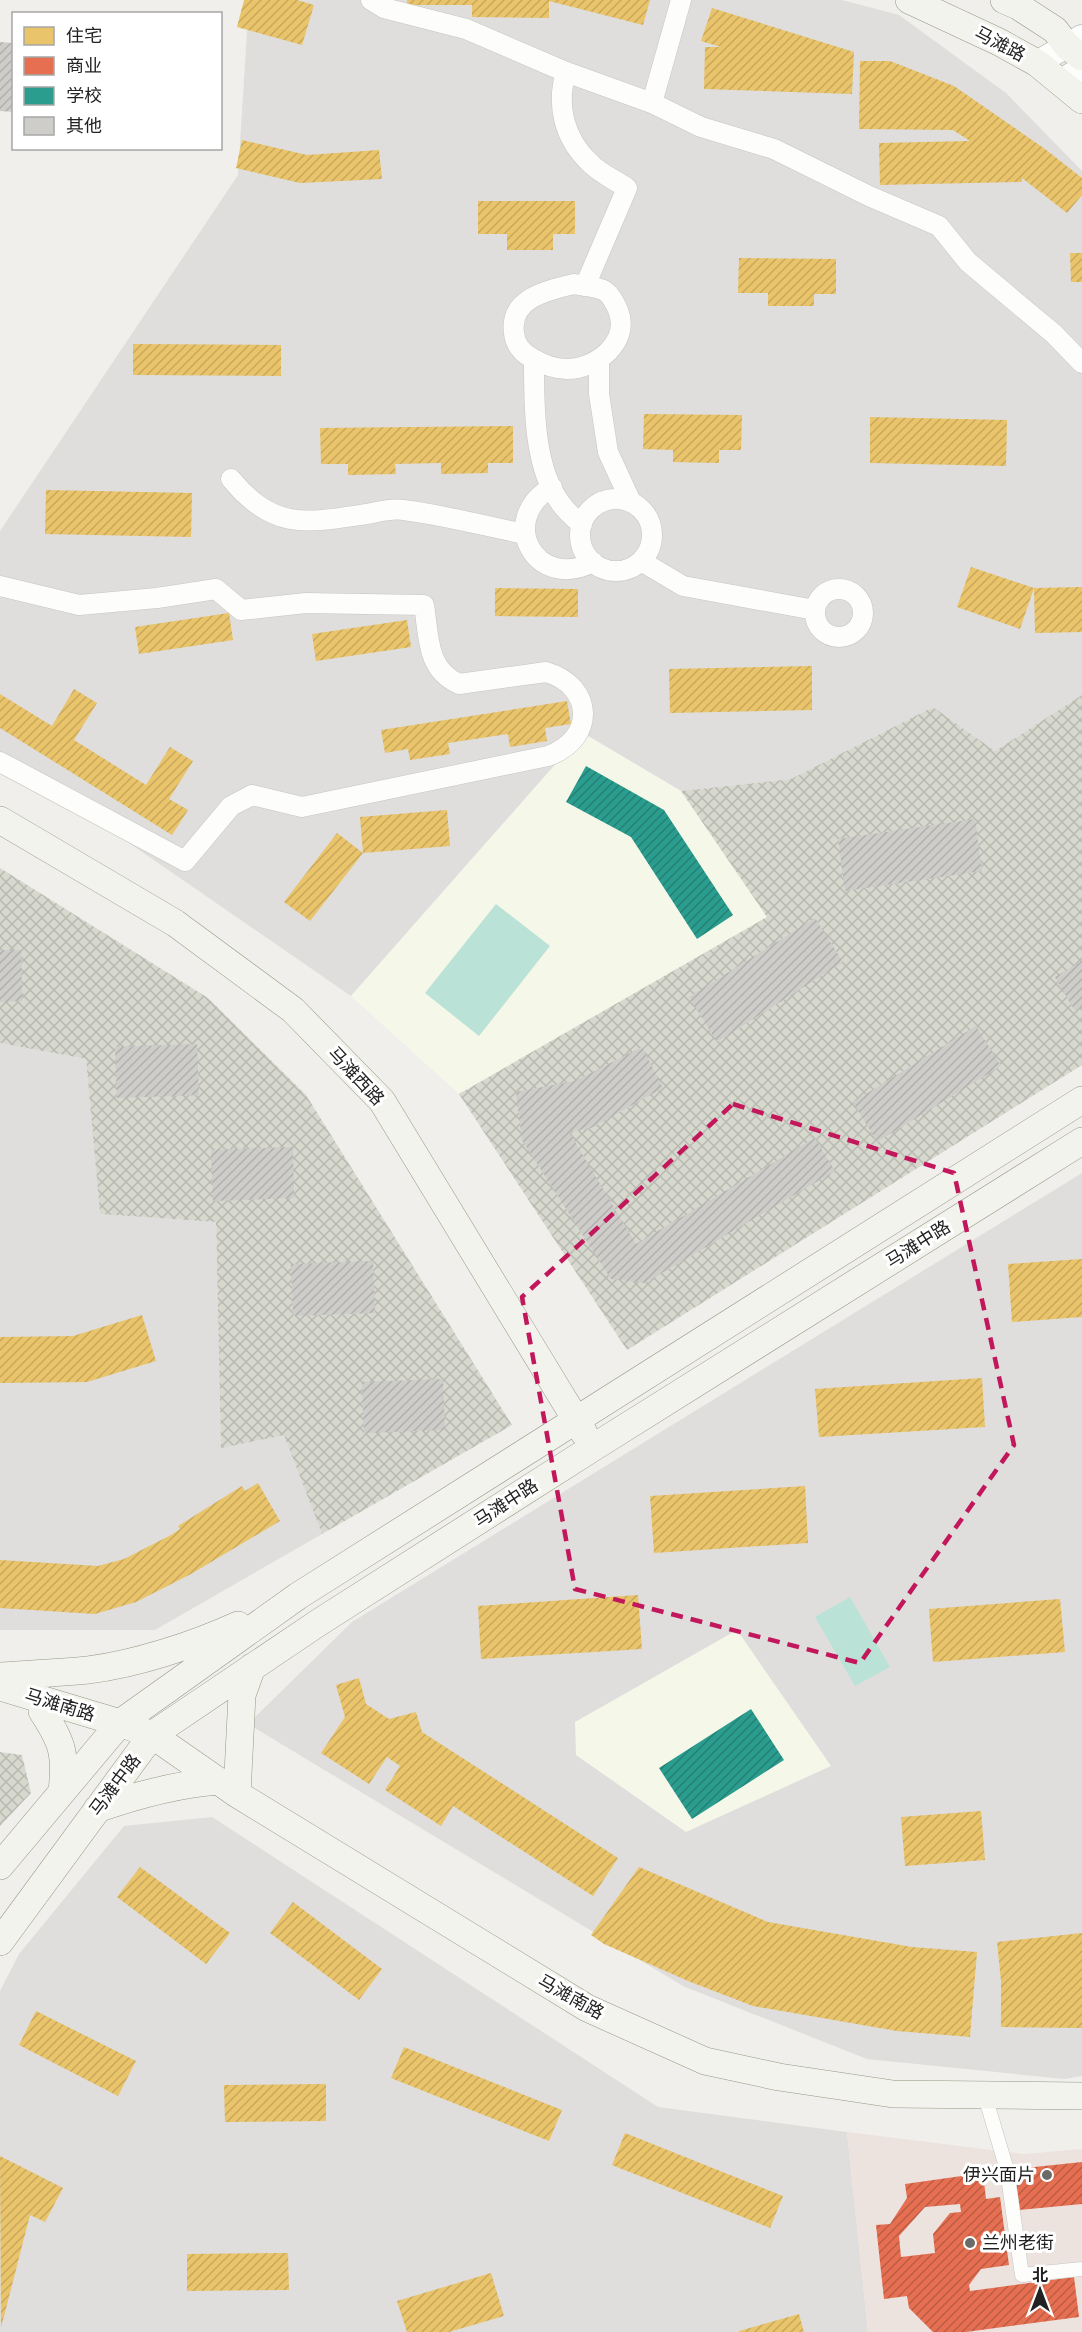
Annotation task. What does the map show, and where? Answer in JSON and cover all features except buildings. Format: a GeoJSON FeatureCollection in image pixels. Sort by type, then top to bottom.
{"type":"FeatureCollection","features":[{"type":"Feature","properties":{"kind":"main road","name":"马滩路"},"geometry":{"type":"LineString","coordinates":[[909,0],[999,42],[1037,63],[1071,75],[1082,100]]}},
{"type":"Feature","properties":{"kind":"main road"},"geometry":{"type":"LineString","coordinates":[[1004,0],[1018,6],[1077,46]]}},
{"type":"Feature","properties":{"kind":"main road","name":"马滩西路"},"geometry":{"type":"LineString","coordinates":[[0,820],[184,929],[293,1010],[382,1101],[574,1420],[594,1447]]}},
{"type":"Feature","properties":{"kind":"main road","name":"马滩中路"},"geometry":{"type":"LineString","coordinates":[[0,1866],[120,1723],[298,1596],[1082,1100]]}},
{"type":"Feature","properties":{"kind":"main road","name":"马滩中路"},"geometry":{"type":"LineString","coordinates":[[0,1942],[152,1735],[252,1667],[594,1447],[1082,1141]]}},
{"type":"Feature","properties":{"kind":"main road"},"geometry":{"type":"LineString","coordinates":[[0,1676],[89,1670],[158,1654],[213,1636],[298,1596]]}},
{"type":"Feature","properties":{"kind":"main road"},"geometry":{"type":"LineString","coordinates":[[97,1809],[143,1793],[228,1788],[242,1695],[252,1667]]}},
{"type":"Feature","properties":{"kind":"main road","name":"马滩南路"},"geometry":{"type":"LineString","coordinates":[[0,1687],[120,1723],[152,1735],[228,1788],[587,2008],[705,2061],[779,2078],[893,2094],[1082,2096]]}},
{"type":"Feature","properties":{"kind":"main road","name":"马滩南路"},"geometry":{"type":"LineString","coordinates":[[0,1704],[120,1723]]}},
{"type":"Feature","properties":{"kind":"main road"},"geometry":{"type":"LineString","coordinates":[[42,1711],[59,1737],[65,1765],[62,1792]]}},
{"type":"Feature","properties":{"kind":"street"},"geometry":{"type":"LineString","coordinates":[[371,0],[384,8],[466,29],[566,72],[652,103],[701,127],[774,149],[869,196],[939,226],[968,262],[1054,334],[1082,363]]}},
{"type":"Feature","properties":{"kind":"street"},"geometry":{"type":"LineString","coordinates":[[652,103],[681,0]]}},
{"type":"Feature","properties":{"kind":"street"},"geometry":{"type":"LineString","coordinates":[[1037,63],[1077,46]]}},
{"type":"Feature","properties":{"kind":"street"},"geometry":{"type":"LineString","coordinates":[[566,72],[561,87],[560,103],[573,143],[590,164],[627,188],[585,286]]}},
{"type":"Feature","properties":{"kind":"street"},"geometry":{"type":"LineString","coordinates":[[574,284],[604,290],[614,300],[620,312],[621,326],[618,339],[610,351],[599,359],[584,366],[567,369],[550,367],[534,360],[525,355],[514,337],[515,316],[521,306],[543,291],[574,284]]}},
{"type":"Feature","properties":{"kind":"street"},"geometry":{"type":"LineString","coordinates":[[599,359],[599,394],[608,452],[631,502]]}},
{"type":"Feature","properties":{"kind":"street"},"geometry":{"type":"LineString","coordinates":[[534,360],[534,398],[540,451],[547,479],[561,505],[582,525]]}},
{"type":"Feature","properties":{"kind":"street"},"geometry":{"type":"LineString","coordinates":[[231,479],[246,498],[259,507],[289,520],[312,522],[401,509],[525,534]]}},
{"type":"Feature","properties":{"kind":"street"},"geometry":{"type":"LineString","coordinates":[[552,487],[539,495],[530,506],[525,520],[525,534],[530,548],[539,560],[565,571],[580,569],[593,562]]}},
{"type":"Feature","properties":{"kind":"street"},"geometry":{"type":"LineString","coordinates":[[621,499],[631,502],[646,514],[651,524],[651,544],[641,561],[632,567],[612,570],[593,562],[582,546],[580,535],[585,516],[601,502],[621,499]]}},
{"type":"Feature","properties":{"kind":"street"},"geometry":{"type":"LineString","coordinates":[[641,561],[683,586],[815,610]]}},
{"type":"Feature","properties":{"kind":"street"},"geometry":{"type":"LineString","coordinates":[[0,586],[79,605],[157,598],[216,589],[241,610],[306,603],[424,604],[434,662],[448,679],[459,684],[546,672],[559,675],[570,683],[578,694],[583,719],[579,732],[571,743],[561,751],[548,756],[302,807],[252,795],[231,806],[185,861],[0,762]]}},
{"type":"Feature","properties":{"kind":"street"},"geometry":{"type":"LineString","coordinates":[[985,2096],[1007,2170],[1022,2275],[1082,2270]]}},
{"type":"Feature","properties":{"kind":"highlighted area"},"geometry":{"type":"Polygon","coordinates":[[[733,1104],[954,1173],[1014,1445],[860,1663],[575,1589],[522,1297],[733,1104]]]}},
{"type":"Feature","properties":{"kind":"shaded area"},"geometry":{"type":"Polygon","coordinates":[[[249,0],[842,0],[899,15],[1006,93],[1082,171],[1082,695],[995,751],[933,707],[791,779],[681,791],[583,733],[351,996],[0,754],[0,531],[238,175],[249,0]]]}},
{"type":"Feature","properties":{"kind":"shaded area"},"geometry":{"type":"Polygon","coordinates":[[[1082,695],[1082,1065],[627,1350],[459,1094],[767,917],[681,791],[791,779],[933,707],[995,751],[1082,695]]]}},
{"type":"Feature","properties":{"kind":"shaded area"},"geometry":{"type":"Polygon","coordinates":[[[583,733],[681,791],[767,917],[459,1094],[351,996],[583,733]]]}},
{"type":"Feature","properties":{"kind":"shaded area"},"geometry":{"type":"Polygon","coordinates":[[[0,868],[208,998],[306,1095],[512,1425],[322,1534],[284,1435],[221,1448],[216,1222],[100,1214],[86,1059],[0,1043],[0,868]]]}},
{"type":"Feature","properties":{"kind":"shaded area"},"geometry":{"type":"Polygon","coordinates":[[[0,1043],[86,1059],[100,1214],[216,1222],[221,1447],[284,1434],[322,1534],[155,1630],[0,1630],[0,1043]]]}},
{"type":"Feature","properties":{"kind":"shaded area"},"geometry":{"type":"Polygon","coordinates":[[[1082,1173],[1082,2076],[1064,2079],[867,2059],[683,1986],[248,1724],[352,1622],[1082,1173]]]}},
{"type":"Feature","properties":{"kind":"shaded area"},"geometry":{"type":"Polygon","coordinates":[[[737,1630],[831,1766],[686,1832],[576,1755],[575,1722],[737,1630]]]}},
{"type":"Feature","properties":{"kind":"shaded area"},"geometry":{"type":"Polygon","coordinates":[[[0,1752],[22,1755],[31,1793],[0,1826],[0,1752]]]}},
{"type":"Feature","properties":{"kind":"shaded area"},"geometry":{"type":"Polygon","coordinates":[[[212,1817],[658,2107],[847,2132],[868,2332],[0,2332],[0,1991],[19,1954],[124,1826],[212,1817]]]}},
{"type":"Feature","properties":{"kind":"shaded area","name":"兰州老街"},"geometry":{"type":"Polygon","coordinates":[[[847,2132],[1024,2154],[1082,2149],[1082,2332],[868,2332],[847,2132]]]}},
{"type":"Feature","properties":{"kind":"green space"},"geometry":{"type":"Polygon","coordinates":[[[496,904],[550,946],[479,1036],[425,993],[496,904]]]}},
{"type":"Feature","properties":{"kind":"green space"},"geometry":{"type":"Polygon","coordinates":[[[850,1597],[890,1667],[855,1686],[815,1617],[850,1597]]]}},
{"type":"Feature","properties":{"kind":"place","name":"伊兴面片"},"geometry":{"type":"Point","coordinates":[1047,2175]}},
{"type":"Feature","properties":{"kind":"place","name":"兰州老街"},"geometry":{"type":"Point","coordinates":[970,2243]}}]}
